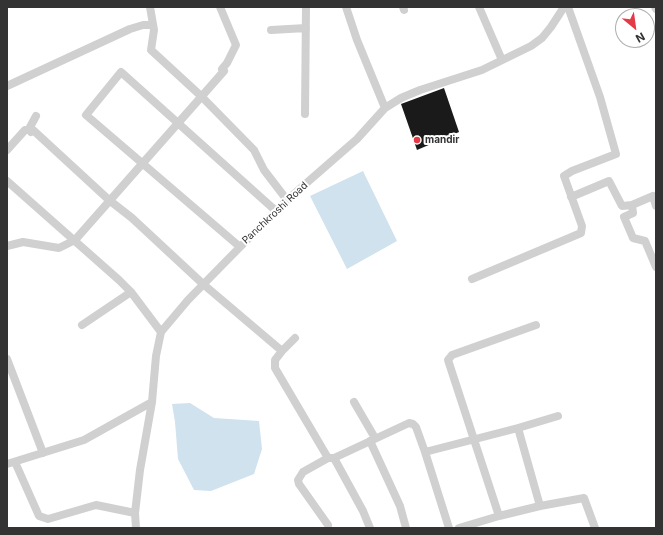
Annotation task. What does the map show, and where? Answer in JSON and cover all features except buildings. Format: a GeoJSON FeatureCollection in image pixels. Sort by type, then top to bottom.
{"type":"FeatureCollection","features":[{"type":"Feature","properties":{"kind":"street"},"geometry":{"type":"LineString","coordinates":[[150,7],[153,25],[151,50],[201,96],[254,150],[264,170],[287,200]]}},
{"type":"Feature","properties":{"kind":"street"},"geometry":{"type":"LineString","coordinates":[[7,246],[23,242],[59,248],[74,240],[178,124],[223,70],[236,45],[220,7]]}},
{"type":"Feature","properties":{"kind":"street"},"geometry":{"type":"LineString","coordinates":[[305,114],[306,7]]}},
{"type":"Feature","properties":{"kind":"street"},"geometry":{"type":"LineString","coordinates":[[346,7],[357,40],[385,108]]}},
{"type":"Feature","properties":{"kind":"street"},"geometry":{"type":"LineString","coordinates":[[479,7],[502,60]]}},
{"type":"Feature","properties":{"kind":"street","name":"Panchkroshi Road"},"geometry":{"type":"LineString","coordinates":[[136,528],[135,513],[140,470],[152,402],[156,356],[161,332],[203,284],[287,200],[357,139],[385,108],[400,98],[482,70],[531,46],[542,38],[564,7]]}},
{"type":"Feature","properties":{"kind":"street"},"geometry":{"type":"LineString","coordinates":[[472,279],[581,233],[582,226],[564,178],[565,175],[616,154],[600,97],[568,7]]}},
{"type":"Feature","properties":{"kind":"street"},"geometry":{"type":"LineString","coordinates":[[7,86],[130,29],[143,25],[153,25]]}},
{"type":"Feature","properties":{"kind":"street"},"geometry":{"type":"LineString","coordinates":[[271,30],[306,28]]}},
{"type":"Feature","properties":{"kind":"street"},"geometry":{"type":"LineString","coordinates":[[240,247],[86,115],[120,72],[276,211]]}},
{"type":"Feature","properties":{"kind":"street"},"geometry":{"type":"LineString","coordinates":[[30,131],[36,116]]}},
{"type":"Feature","properties":{"kind":"street"},"geometry":{"type":"LineString","coordinates":[[7,150],[25,130],[30,131],[109,200],[132,218],[203,284],[282,351]]}},
{"type":"Feature","properties":{"kind":"street"},"geometry":{"type":"LineString","coordinates":[[7,181],[130,292],[161,332]]}},
{"type":"Feature","properties":{"kind":"street"},"geometry":{"type":"LineString","coordinates":[[571,197],[609,181],[622,206],[632,205],[653,196],[656,206]]}},
{"type":"Feature","properties":{"kind":"street"},"geometry":{"type":"LineString","coordinates":[[632,205],[633,213],[624,217],[633,238],[645,241],[656,267]]}},
{"type":"Feature","properties":{"kind":"street"},"geometry":{"type":"LineString","coordinates":[[82,325],[130,292]]}},
{"type":"Feature","properties":{"kind":"street"},"geometry":{"type":"LineString","coordinates":[[498,516],[474,438],[448,362],[452,355],[536,324]]}},
{"type":"Feature","properties":{"kind":"street"},"geometry":{"type":"LineString","coordinates":[[295,338],[275,360],[275,368],[363,511],[370,528]]}},
{"type":"Feature","properties":{"kind":"street"},"geometry":{"type":"LineString","coordinates":[[7,359],[42,454]]}},
{"type":"Feature","properties":{"kind":"street"},"geometry":{"type":"LineString","coordinates":[[7,464],[84,440],[152,402]]}},
{"type":"Feature","properties":{"kind":"street"},"geometry":{"type":"LineString","coordinates":[[354,402],[400,506],[406,528]]}},
{"type":"Feature","properties":{"kind":"street"},"geometry":{"type":"LineString","coordinates":[[425,452],[558,416]]}},
{"type":"Feature","properties":{"kind":"street"},"geometry":{"type":"LineString","coordinates":[[328,525],[299,484],[298,480],[303,472],[409,423],[413,424],[425,452],[449,528]]}},
{"type":"Feature","properties":{"kind":"street"},"geometry":{"type":"LineString","coordinates":[[518,428],[540,506]]}},
{"type":"Feature","properties":{"kind":"street"},"geometry":{"type":"LineString","coordinates":[[16,462],[40,516],[43,518],[48,519],[96,505],[135,513]]}},
{"type":"Feature","properties":{"kind":"street"},"geometry":{"type":"LineString","coordinates":[[459,528],[498,516],[584,498],[595,528]]}},
{"type":"Feature","properties":{"kind":"water"},"geometry":{"type":"Polygon","coordinates":[[[363,171],[397,241],[347,269],[310,196],[363,171]]]}},
{"type":"Feature","properties":{"kind":"water"},"geometry":{"type":"Polygon","coordinates":[[[190,403],[214,418],[259,421],[262,449],[254,474],[211,491],[194,490],[178,459],[172,404],[190,403]]]}},
{"type":"Feature","properties":{"kind":"place","name":"mandir"},"geometry":{"type":"Point","coordinates":[417,140]}}]}
